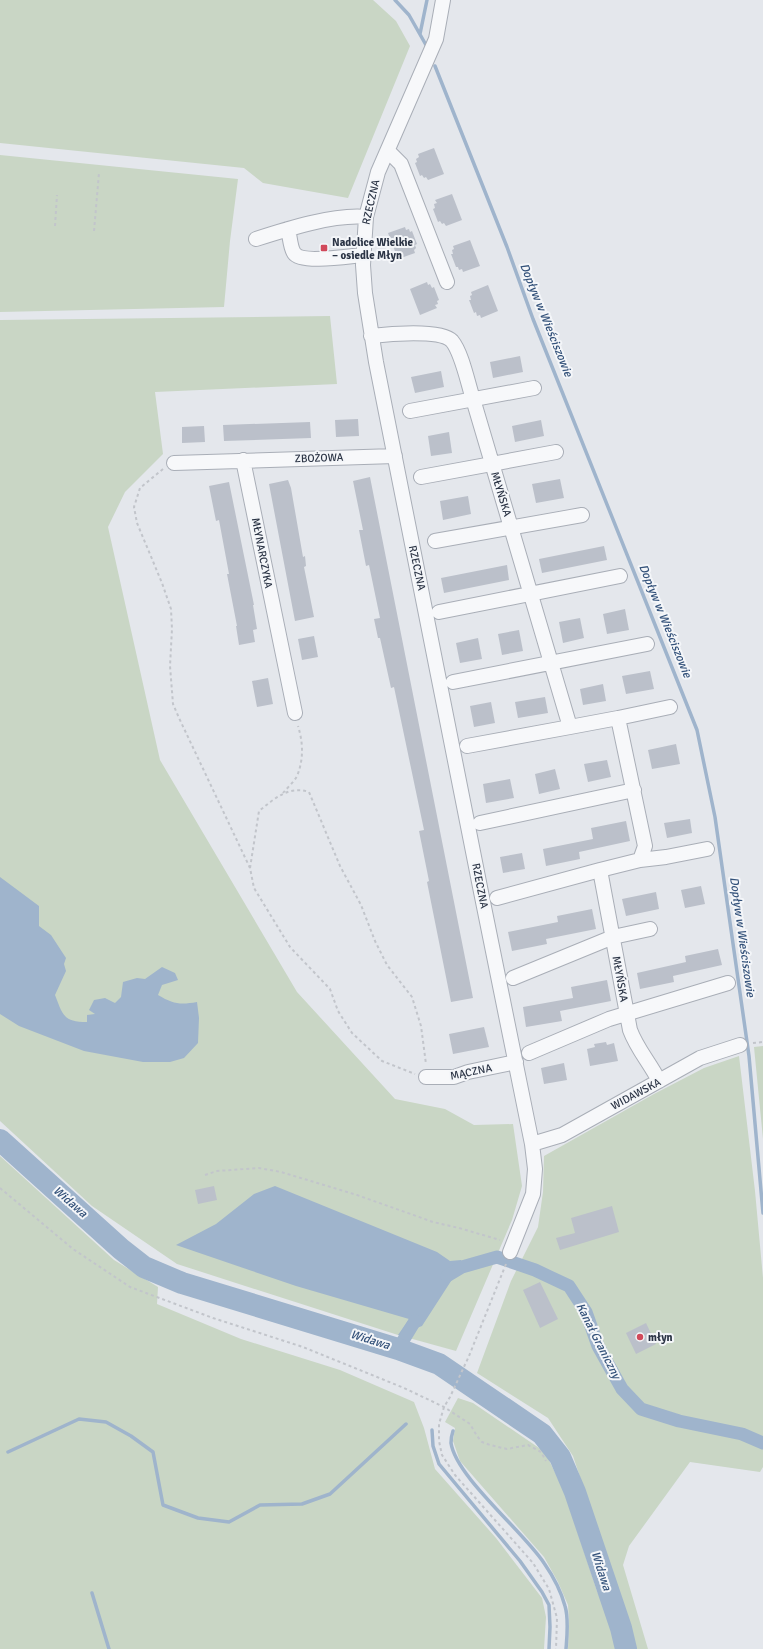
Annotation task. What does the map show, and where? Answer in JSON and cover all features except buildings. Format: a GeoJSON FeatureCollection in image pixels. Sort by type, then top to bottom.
{"type":"FeatureCollection","features":[{"type":"Feature","properties":{"kind":"street","name":"RZECZNA"},"geometry":{"type":"LineString","coordinates":[[443,0],[436,39],[378,172],[366,217],[363,255],[365,293],[371,336],[532,1144],[535,1169],[533,1194],[512,1248]]}},
{"type":"Feature","properties":{"kind":"street"},"geometry":{"type":"LineString","coordinates":[[388,151],[401,164],[447,282]]}},
{"type":"Feature","properties":{"kind":"street"},"geometry":{"type":"LineString","coordinates":[[256,238],[288,229],[348,216],[366,217]]}},
{"type":"Feature","properties":{"kind":"street"},"geometry":{"type":"LineString","coordinates":[[288,229],[294,253],[299,257],[316,259],[363,255]]}},
{"type":"Feature","properties":{"kind":"street","name":"MŁYŃSKA"},"geometry":{"type":"LineString","coordinates":[[371,336],[393,333],[422,333],[441,336],[451,340],[458,352],[570,727]]}},
{"type":"Feature","properties":{"kind":"street"},"geometry":{"type":"LineString","coordinates":[[410,411],[534,388]]}},
{"type":"Feature","properties":{"kind":"street"},"geometry":{"type":"LineString","coordinates":[[421,477],[556,452]]}},
{"type":"Feature","properties":{"kind":"street","name":"ZBOŻOWA"},"geometry":{"type":"LineString","coordinates":[[244,460],[395,456]]}},
{"type":"Feature","properties":{"kind":"street"},"geometry":{"type":"LineString","coordinates":[[174,462],[244,460]]}},
{"type":"Feature","properties":{"kind":"street","name":"MŁYNARCZYKA"},"geometry":{"type":"LineString","coordinates":[[244,460],[294,713]]}},
{"type":"Feature","properties":{"kind":"street"},"geometry":{"type":"LineString","coordinates":[[434,541],[582,515]]}},
{"type":"Feature","properties":{"kind":"street"},"geometry":{"type":"LineString","coordinates":[[439,612],[620,576]]}},
{"type":"Feature","properties":{"kind":"street"},"geometry":{"type":"LineString","coordinates":[[453,682],[647,644]]}},
{"type":"Feature","properties":{"kind":"street"},"geometry":{"type":"LineString","coordinates":[[467,746],[670,707]]}},
{"type":"Feature","properties":{"kind":"street"},"geometry":{"type":"LineString","coordinates":[[618,718],[645,846],[640,860]]}},
{"type":"Feature","properties":{"kind":"street"},"geometry":{"type":"LineString","coordinates":[[480,823],[634,790]]}},
{"type":"Feature","properties":{"kind":"street"},"geometry":{"type":"LineString","coordinates":[[497,898],[640,860],[666,858],[707,849]]}},
{"type":"Feature","properties":{"kind":"street","name":"MŁYŃSKA"},"geometry":{"type":"LineString","coordinates":[[600,870],[627,1014],[634,1040],[640,1052],[651,1065],[659,1081]]}},
{"type":"Feature","properties":{"kind":"street"},"geometry":{"type":"LineString","coordinates":[[513,978],[613,937],[650,929]]}},
{"type":"Feature","properties":{"kind":"street"},"geometry":{"type":"LineString","coordinates":[[529,1053],[609,1019],[728,983]]}},
{"type":"Feature","properties":{"kind":"street","name":"WIDAWSKA"},"geometry":{"type":"LineString","coordinates":[[532,1144],[562,1135],[700,1058],[740,1045]]}},
{"type":"Feature","properties":{"kind":"street","name":"MĄCZNA"},"geometry":{"type":"LineString","coordinates":[[426,1077],[454,1077],[468,1072],[516,1062]]}},
{"type":"Feature","properties":{"kind":"path"},"geometry":{"type":"LineString","coordinates":[[94,231],[100,173]]}},
{"type":"Feature","properties":{"kind":"path"},"geometry":{"type":"LineString","coordinates":[[55,226],[57,195]]}},
{"type":"Feature","properties":{"kind":"path"},"geometry":{"type":"LineString","coordinates":[[174,462],[140,488],[134,507],[137,523],[171,609],[172,630],[170,666],[173,704],[250,868],[254,888],[290,947],[330,989],[338,1011],[352,1033],[382,1062],[426,1077],[421,1026],[412,997],[387,965],[375,941],[361,905],[340,866],[309,792],[302,789],[282,793]]}},
{"type":"Feature","properties":{"kind":"path"},"geometry":{"type":"LineString","coordinates":[[250,868],[259,811],[282,793],[297,777],[302,754],[302,738],[294,713]]}},
{"type":"Feature","properties":{"kind":"path"},"geometry":{"type":"LineString","coordinates":[[754,1043],[763,1042]]}},
{"type":"Feature","properties":{"kind":"path"},"geometry":{"type":"LineString","coordinates":[[205,1174],[217,1171],[259,1168],[281,1172],[357,1195],[433,1222],[459,1228],[512,1248]]}},
{"type":"Feature","properties":{"kind":"path"},"geometry":{"type":"LineString","coordinates":[[0,1188],[73,1249],[130,1287],[213,1318],[303,1346],[404,1388],[444,1407],[470,1424],[482,1442],[507,1449],[528,1445],[541,1452],[546,1461]]}},
{"type":"Feature","properties":{"kind":"path"},"geometry":{"type":"LineString","coordinates":[[504,1268],[469,1356],[444,1407],[439,1424],[439,1441],[442,1455],[455,1475],[533,1563],[549,1589],[557,1618],[556,1649]]}},
{"type":"Feature","properties":{"kind":"green space"},"geometry":{"type":"Polygon","coordinates":[[[0,0],[373,0],[396,21],[410,46],[348,198],[263,183],[244,168],[0,143],[0,0]]]}},
{"type":"Feature","properties":{"kind":"green space"},"geometry":{"type":"Polygon","coordinates":[[[0,155],[238,179],[230,241],[224,307],[0,312],[0,155]]]}},
{"type":"Feature","properties":{"kind":"green space"},"geometry":{"type":"Polygon","coordinates":[[[330,316],[337,384],[155,392],[163,454],[125,492],[108,527],[160,760],[297,992],[395,1099],[445,1109],[474,1125],[513,1124],[522,1186],[512,1220],[456,1351],[398,1335],[177,1264],[92,1206],[0,1121],[0,320],[330,316]]]}},
{"type":"Feature","properties":{"kind":"green space"},"geometry":{"type":"Polygon","coordinates":[[[763,1046],[763,1139],[754,1047],[763,1046]]]}},
{"type":"Feature","properties":{"kind":"green space"},"geometry":{"type":"Polygon","coordinates":[[[739,1056],[755,1191],[763,1278],[763,1467],[760,1472],[690,1462],[629,1546],[623,1565],[648,1649],[633,1649],[612,1573],[573,1456],[548,1418],[477,1373],[511,1281],[538,1227],[543,1192],[544,1156],[654,1094],[704,1068],[739,1056]]]}},
{"type":"Feature","properties":{"kind":"green space"},"geometry":{"type":"Polygon","coordinates":[[[0,1156],[114,1260],[158,1287],[157,1304],[241,1339],[340,1370],[414,1402],[424,1428],[435,1469],[496,1538],[542,1598],[546,1617],[544,1649],[0,1649],[0,1156]]]}},
{"type":"Feature","properties":{"kind":"green space"},"geometry":{"type":"Polygon","coordinates":[[[458,1398],[473,1403],[545,1452],[564,1491],[597,1591],[619,1649],[568,1649],[568,1605],[558,1582],[544,1557],[460,1461],[453,1441],[455,1428],[445,1422],[458,1398]]]}},
{"type":"Feature","properties":{"kind":"water"},"geometry":{"type":"Polygon","coordinates":[[[0,877],[39,906],[39,926],[51,935],[66,958],[64,964],[66,971],[55,995],[62,1012],[68,1019],[79,1022],[87,1022],[87,1015],[95,1014],[89,1010],[94,1000],[105,998],[115,1003],[121,997],[123,982],[137,978],[145,979],[162,967],[175,973],[178,980],[162,985],[158,995],[177,1003],[197,1002],[199,1018],[198,1043],[184,1058],[170,1062],[143,1062],[84,1051],[19,1026],[0,1014],[0,877]]]}},
{"type":"Feature","properties":{"kind":"water"},"geometry":{"type":"Polygon","coordinates":[[[275,1186],[437,1252],[450,1261],[461,1260],[464,1272],[453,1278],[422,1326],[414,1329],[410,1337],[398,1335],[409,1319],[296,1286],[176,1245],[216,1224],[254,1194],[275,1186]]]}},
{"type":"Feature","properties":{"kind":"waterway"},"geometry":{"type":"LineString","coordinates":[[395,0],[409,15],[426,45]]}},
{"type":"Feature","properties":{"kind":"waterway","name":"Dopływ w Wieściszowie"},"geometry":{"type":"LineString","coordinates":[[420,34],[427,0]]}},
{"type":"Feature","properties":{"kind":"waterway","name":"Dopływ w Wieściszowie"},"geometry":{"type":"LineString","coordinates":[[435,66],[507,247],[533,319],[697,730],[715,817],[749,1056],[763,1213]]}},
{"type":"Feature","properties":{"kind":"waterway","name":"Widawa"},"geometry":{"type":"LineString","coordinates":[[0,1140],[121,1249],[144,1267],[182,1283],[398,1349],[439,1364],[542,1434],[560,1457],[575,1492],[621,1628],[626,1649]]}},
{"type":"Feature","properties":{"kind":"waterway","name":"Kanał Graniczny"},"geometry":{"type":"LineString","coordinates":[[447,1276],[462,1267],[497,1257],[535,1270],[569,1286],[586,1312],[598,1346],[622,1389],[641,1409],[679,1421],[742,1434],[763,1443]]}},
{"type":"Feature","properties":{"kind":"waterway","name":"Kanał Graniczny"},"geometry":{"type":"LineString","coordinates":[[398,1349],[415,1321]]}},
{"type":"Feature","properties":{"kind":"waterway"},"geometry":{"type":"LineString","coordinates":[[8,1452],[79,1419],[106,1422],[131,1436],[153,1452],[163,1505],[198,1518],[229,1522],[260,1505],[302,1504],[330,1494],[406,1424]]}},
{"type":"Feature","properties":{"kind":"waterway"},"geometry":{"type":"LineString","coordinates":[[432,1430],[433,1446],[439,1464],[520,1561],[542,1592],[549,1605],[549,1649]]}},
{"type":"Feature","properties":{"kind":"waterway"},"geometry":{"type":"LineString","coordinates":[[453,1431],[451,1443],[456,1457],[465,1472],[534,1550],[556,1584],[563,1600],[567,1616],[566,1649]]}},
{"type":"Feature","properties":{"kind":"waterway"},"geometry":{"type":"LineString","coordinates":[[92,1593],[109,1649]]}},
{"type":"Feature","properties":{"kind":"place","name":"Nadolice Wielkie – osiedle Młyn"},"geometry":{"type":"Point","coordinates":[324,248]}},
{"type":"Feature","properties":{"kind":"place","name":"młyn"},"geometry":{"type":"Point","coordinates":[640,1337]}}]}
